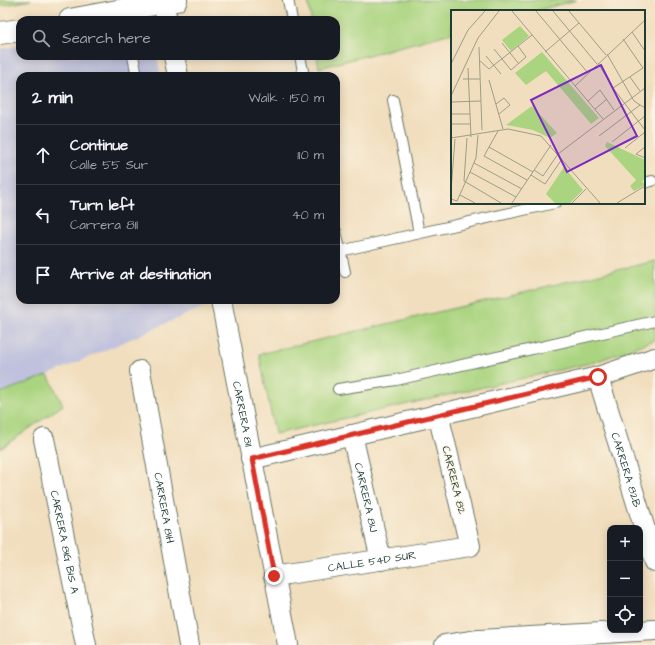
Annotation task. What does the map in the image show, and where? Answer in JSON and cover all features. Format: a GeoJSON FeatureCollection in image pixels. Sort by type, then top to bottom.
{"type":"FeatureCollection","features":[{"type":"Feature","properties":{"kind":"street"},"geometry":{"type":"LineString","coordinates":[[90,16],[119,10],[167,6]]}},
{"type":"Feature","properties":{"kind":"street"},"geometry":{"type":"LineString","coordinates":[[0,33],[16,31]]}},
{"type":"Feature","properties":{"kind":"street"},"geometry":{"type":"LineString","coordinates":[[175,60],[177,72]]}},
{"type":"Feature","properties":{"kind":"street","name":"CARRERA 81I"},"geometry":{"type":"LineString","coordinates":[[222,304],[288,645]]}},
{"type":"Feature","properties":{"kind":"street"},"geometry":{"type":"LineString","coordinates":[[252,459],[598,377],[655,358]]}},
{"type":"Feature","properties":{"kind":"street","name":"CARRERA 81H"},"geometry":{"type":"LineString","coordinates":[[140,371],[189,645]]}},
{"type":"Feature","properties":{"kind":"street","name":"CARRERA 82B"},"geometry":{"type":"LineString","coordinates":[[598,377],[649,519],[655,562]]}},
{"type":"Feature","properties":{"kind":"street","name":"CARRERA 82"},"geometry":{"type":"LineString","coordinates":[[438,414],[470,546]]}},
{"type":"Feature","properties":{"kind":"street","name":"CARRERA 81J"},"geometry":{"type":"LineString","coordinates":[[352,435],[381,560]]}},
{"type":"Feature","properties":{"kind":"street","name":"CARRERA 81G BIS A"},"geometry":{"type":"LineString","coordinates":[[44,439],[86,645]]}},
{"type":"Feature","properties":{"kind":"street","name":"CALLE 54D SUR"},"geometry":{"type":"LineString","coordinates":[[274,576],[470,546]]}},
{"type":"Feature","properties":{"kind":"street"},"geometry":{"type":"LineString","coordinates":[[445,645],[479,640],[655,630]]}},
{"type":"Feature","properties":{"kind":"lane"},"geometry":{"type":"LineString","coordinates":[[288,0],[291,16]]}},
{"type":"Feature","properties":{"kind":"lane"},"geometry":{"type":"LineString","coordinates":[[134,60],[136,72]]}},
{"type":"Feature","properties":{"kind":"lane"},"geometry":{"type":"LineString","coordinates":[[301,60],[303,72]]}},
{"type":"Feature","properties":{"kind":"lane"},"geometry":{"type":"LineString","coordinates":[[393,100],[420,233]]}},
{"type":"Feature","properties":{"kind":"lane"},"geometry":{"type":"LineString","coordinates":[[345,272],[340,251],[550,204]]}},
{"type":"Feature","properties":{"kind":"lane"},"geometry":{"type":"LineString","coordinates":[[338,389],[396,380],[655,321]]}},
{"type":"Feature","properties":{"kind":"shaded area"},"geometry":{"type":"Polygon","coordinates":[[[16,47],[16,60],[158,60],[160,72],[16,72],[16,304],[206,304],[206,306],[48,375],[0,393],[0,49],[16,47]]]}},
{"type":"Feature","properties":{"kind":"green space"},"geometry":{"type":"Polygon","coordinates":[[[0,0],[31,0],[0,6],[0,0]]]}},
{"type":"Feature","properties":{"kind":"green space"},"geometry":{"type":"Polygon","coordinates":[[[308,0],[577,0],[539,10],[451,10],[451,33],[319,68],[318,60],[340,60],[340,16],[310,16],[308,0]]]}},
{"type":"Feature","properties":{"kind":"green space"},"geometry":{"type":"Polygon","coordinates":[[[655,261],[655,340],[595,362],[275,434],[259,354],[655,261]]]}},
{"type":"Feature","properties":{"kind":"green space"},"geometry":{"type":"Polygon","coordinates":[[[48,375],[63,405],[0,449],[0,393],[48,375]]]}},
{"type":"Feature","properties":{"kind":"route"},"geometry":{"type":"LineString","coordinates":[[274,576],[252,459],[598,377]]}}]}
